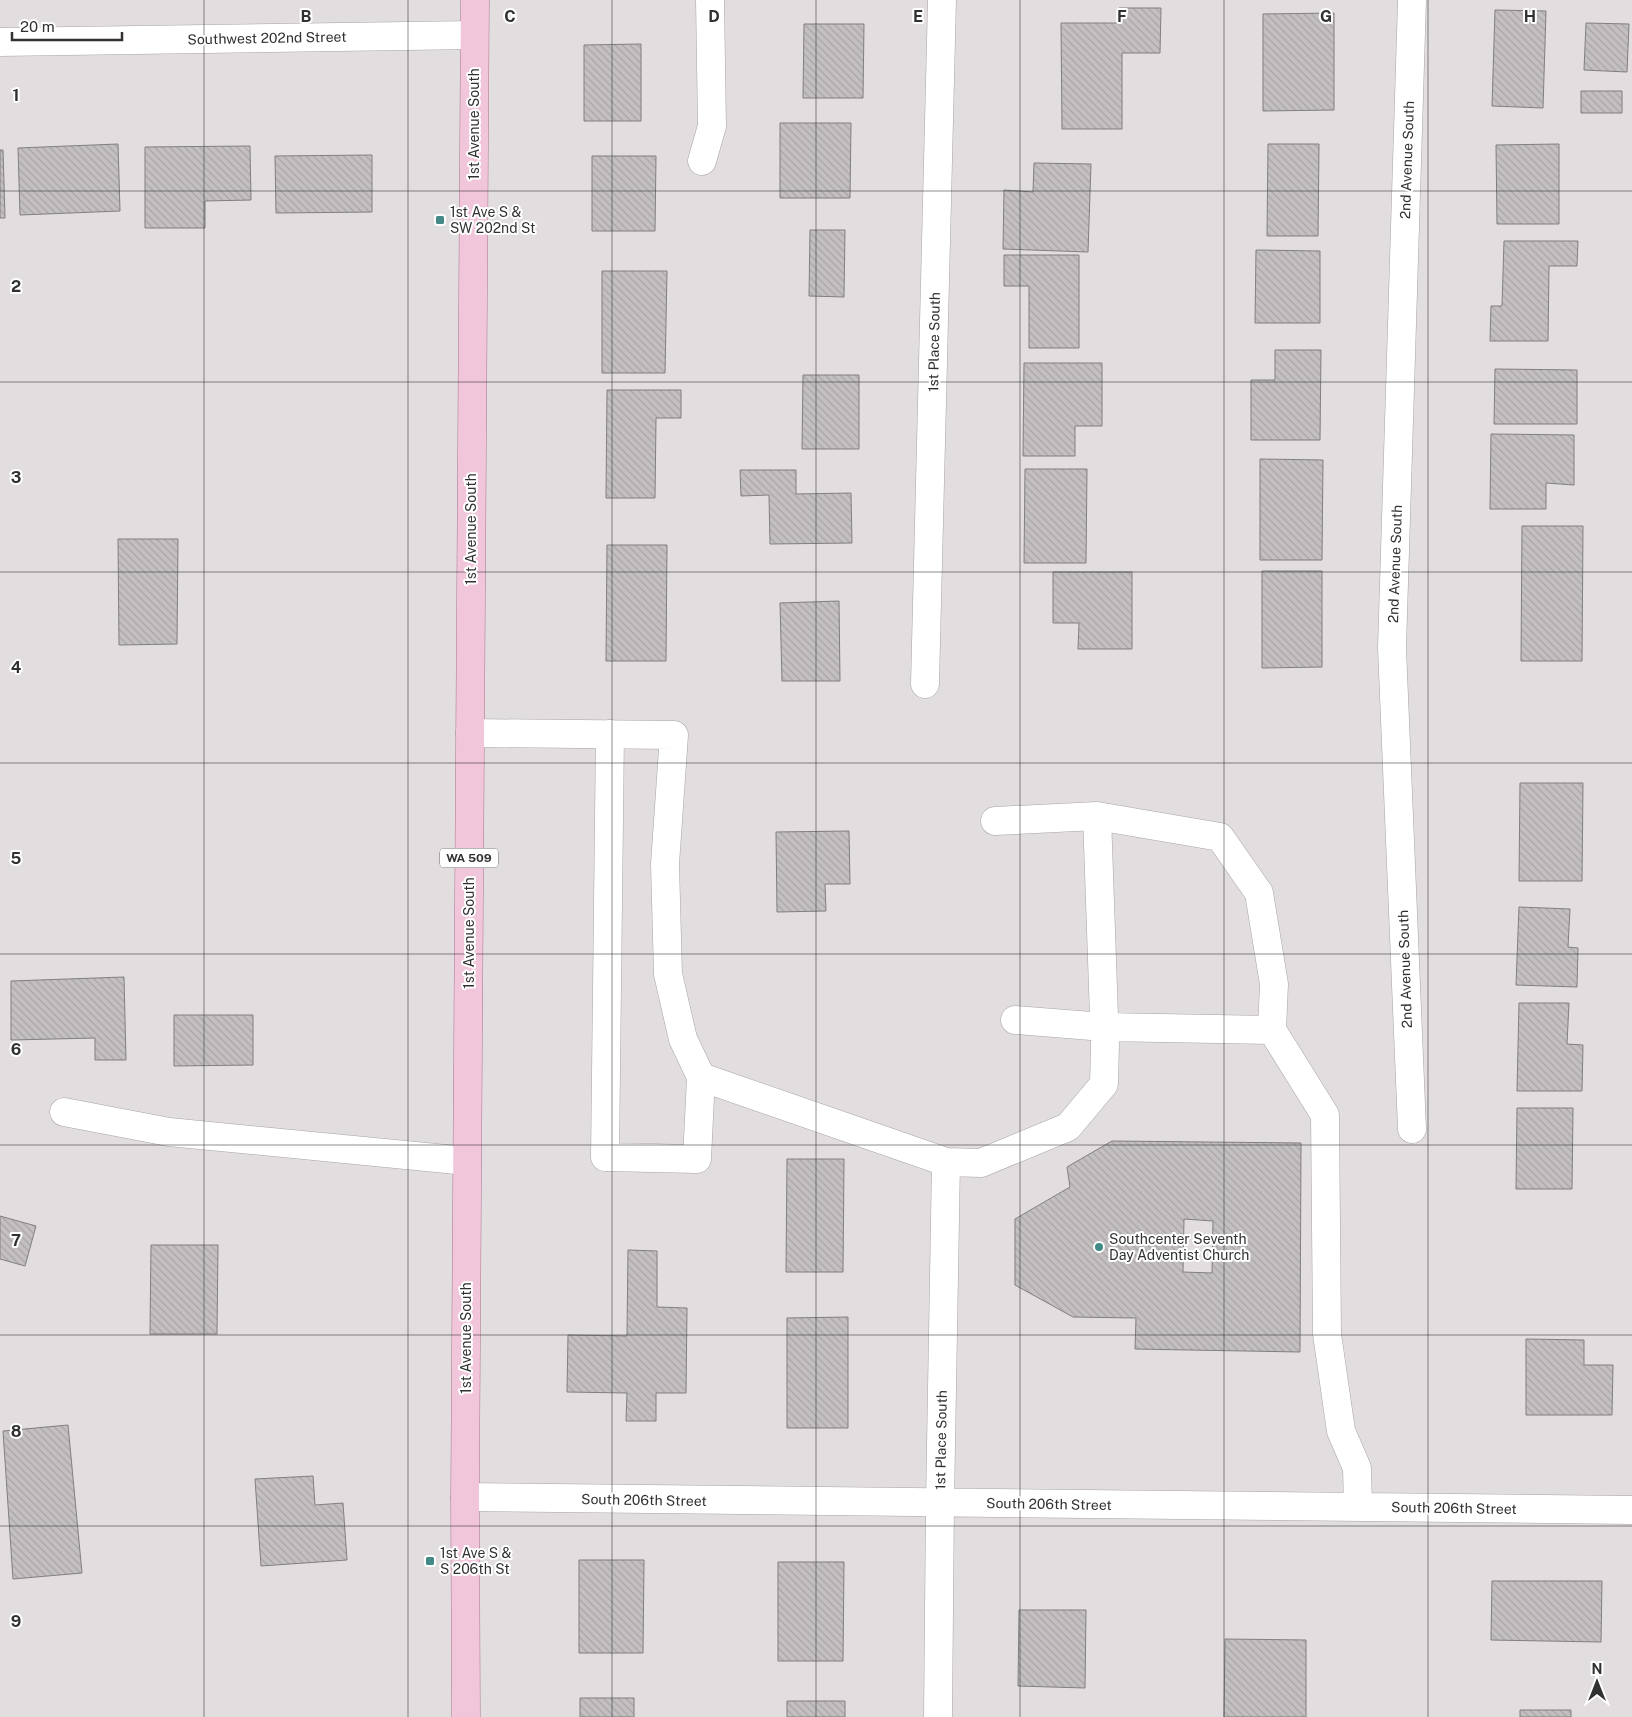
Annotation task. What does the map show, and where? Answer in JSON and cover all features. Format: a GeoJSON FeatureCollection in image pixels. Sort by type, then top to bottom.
{"type":"FeatureCollection","features":[{"type":"Feature","properties":{"kind":"main road","name":"1st Avenue South"},"geometry":{"type":"LineString","coordinates":[[466,1717],[465,1497],[475,0]]}},
{"type":"Feature","properties":{"kind":"street"},"geometry":{"type":"LineString","coordinates":[[702,161],[712,126],[710,0]]}},
{"type":"Feature","properties":{"kind":"street","name":"1st Place South"},"geometry":{"type":"LineString","coordinates":[[925,684],[942,0]]}},
{"type":"Feature","properties":{"kind":"street","name":"2nd Avenue South"},"geometry":{"type":"LineString","coordinates":[[1412,0],[1392,648],[1412,1128]]}},
{"type":"Feature","properties":{"kind":"street","name":"Southwest 202nd Street"},"geometry":{"type":"LineString","coordinates":[[0,42],[474,36]]}},
{"type":"Feature","properties":{"kind":"street"},"geometry":{"type":"LineString","coordinates":[[470,734],[610,734],[674,735],[665,864],[668,974],[683,1040],[701,1077],[697,1159],[605,1157],[610,734]]}},
{"type":"Feature","properties":{"kind":"street"},"geometry":{"type":"LineString","coordinates":[[701,1077],[946,1162],[981,1163],[1068,1127],[1104,1084],[1104,1026],[1097,816]]}},
{"type":"Feature","properties":{"kind":"street"},"geometry":{"type":"LineString","coordinates":[[995,821],[1097,816],[1220,837],[1259,893],[1274,984],[1272,1030],[1325,1115],[1327,1334],[1341,1432],[1357,1468],[1358,1507]]}},
{"type":"Feature","properties":{"kind":"street"},"geometry":{"type":"LineString","coordinates":[[1015,1020],[1104,1026],[1272,1030]]}},
{"type":"Feature","properties":{"kind":"street"},"geometry":{"type":"LineString","coordinates":[[64,1112],[169,1132],[467,1161]]}},
{"type":"Feature","properties":{"kind":"street","name":"1st Place South"},"geometry":{"type":"LineString","coordinates":[[938,1717],[946,1162]]}},
{"type":"Feature","properties":{"kind":"street","name":"South 206th Street"},"geometry":{"type":"LineString","coordinates":[[465,1497],[1632,1510]]}},
{"type":"Feature","properties":{"kind":"building"},"geometry":{"type":"Polygon","coordinates":[[[1119,8],[1161,8],[1160,53],[1122,53],[1122,129],[1062,129],[1061,23],[1119,23],[1119,8]]]}},
{"type":"Feature","properties":{"kind":"building"},"geometry":{"type":"Polygon","coordinates":[[[1495,10],[1546,11],[1543,108],[1492,106],[1495,10]]]}},
{"type":"Feature","properties":{"kind":"building"},"geometry":{"type":"Polygon","coordinates":[[[1334,13],[1334,110],[1263,111],[1263,14],[1334,13]]]}},
{"type":"Feature","properties":{"kind":"building"},"geometry":{"type":"Polygon","coordinates":[[[1586,23],[1629,24],[1627,72],[1584,70],[1586,23]]]}},
{"type":"Feature","properties":{"kind":"building"},"geometry":{"type":"Polygon","coordinates":[[[804,24],[864,24],[863,98],[803,98],[804,24]]]}},
{"type":"Feature","properties":{"kind":"building"},"geometry":{"type":"Polygon","coordinates":[[[641,44],[641,121],[584,121],[584,45],[641,44]]]}},
{"type":"Feature","properties":{"kind":"building"},"geometry":{"type":"Polygon","coordinates":[[[1581,91],[1622,91],[1622,113],[1581,113],[1581,91]]]}},
{"type":"Feature","properties":{"kind":"building"},"geometry":{"type":"Polygon","coordinates":[[[780,123],[851,123],[850,198],[780,198],[780,123]]]}},
{"type":"Feature","properties":{"kind":"building"},"geometry":{"type":"Polygon","coordinates":[[[118,144],[120,211],[20,215],[18,148],[118,144]]]}},
{"type":"Feature","properties":{"kind":"building"},"geometry":{"type":"Polygon","coordinates":[[[1268,144],[1319,144],[1318,236],[1267,236],[1268,144]]]}},
{"type":"Feature","properties":{"kind":"building"},"geometry":{"type":"Polygon","coordinates":[[[1559,144],[1559,224],[1497,224],[1496,145],[1559,144]]]}},
{"type":"Feature","properties":{"kind":"building"},"geometry":{"type":"Polygon","coordinates":[[[250,146],[251,200],[205,201],[205,228],[145,228],[145,147],[250,146]]]}},
{"type":"Feature","properties":{"kind":"building"},"geometry":{"type":"Polygon","coordinates":[[[0,150],[3,150],[5,218],[0,218],[0,150]]]}},
{"type":"Feature","properties":{"kind":"building"},"geometry":{"type":"Polygon","coordinates":[[[372,155],[372,212],[276,213],[275,156],[372,155]]]}},
{"type":"Feature","properties":{"kind":"building"},"geometry":{"type":"Polygon","coordinates":[[[592,156],[656,156],[655,231],[592,231],[592,156]]]}},
{"type":"Feature","properties":{"kind":"building"},"geometry":{"type":"Polygon","coordinates":[[[1034,163],[1091,164],[1088,252],[1003,249],[1004,190],[1033,192],[1034,163]]]}},
{"type":"Feature","properties":{"kind":"building"},"geometry":{"type":"Polygon","coordinates":[[[810,230],[845,230],[844,297],[809,296],[810,230]]]}},
{"type":"Feature","properties":{"kind":"building"},"geometry":{"type":"Polygon","coordinates":[[[1504,241],[1578,241],[1577,266],[1549,266],[1548,341],[1490,341],[1491,306],[1502,306],[1504,241]]]}},
{"type":"Feature","properties":{"kind":"building"},"geometry":{"type":"Polygon","coordinates":[[[1256,250],[1320,251],[1320,323],[1255,323],[1256,250]]]}},
{"type":"Feature","properties":{"kind":"building"},"geometry":{"type":"Polygon","coordinates":[[[1004,255],[1079,255],[1079,348],[1029,348],[1029,286],[1004,286],[1004,255]]]}},
{"type":"Feature","properties":{"kind":"building"},"geometry":{"type":"Polygon","coordinates":[[[602,271],[667,271],[665,373],[602,373],[602,271]]]}},
{"type":"Feature","properties":{"kind":"building"},"geometry":{"type":"Polygon","coordinates":[[[1275,350],[1321,350],[1320,440],[1251,440],[1251,380],[1275,380],[1275,350]]]}},
{"type":"Feature","properties":{"kind":"building"},"geometry":{"type":"Polygon","coordinates":[[[1024,363],[1102,363],[1102,426],[1075,426],[1075,456],[1023,456],[1024,363]]]}},
{"type":"Feature","properties":{"kind":"building"},"geometry":{"type":"Polygon","coordinates":[[[1495,369],[1577,370],[1577,424],[1494,424],[1495,369]]]}},
{"type":"Feature","properties":{"kind":"building"},"geometry":{"type":"Polygon","coordinates":[[[803,375],[859,375],[859,449],[802,449],[803,375]]]}},
{"type":"Feature","properties":{"kind":"building"},"geometry":{"type":"Polygon","coordinates":[[[607,390],[681,390],[681,418],[656,418],[655,498],[606,498],[607,390]]]}},
{"type":"Feature","properties":{"kind":"building"},"geometry":{"type":"Polygon","coordinates":[[[1491,434],[1574,435],[1574,485],[1546,483],[1546,509],[1490,509],[1491,434]]]}},
{"type":"Feature","properties":{"kind":"building"},"geometry":{"type":"Polygon","coordinates":[[[1260,459],[1323,460],[1322,560],[1260,560],[1260,459]]]}},
{"type":"Feature","properties":{"kind":"building"},"geometry":{"type":"Polygon","coordinates":[[[1025,469],[1087,469],[1086,563],[1024,563],[1025,469]]]}},
{"type":"Feature","properties":{"kind":"building"},"geometry":{"type":"Polygon","coordinates":[[[740,470],[796,470],[796,494],[851,493],[852,543],[770,544],[769,495],[741,496],[740,470]]]}},
{"type":"Feature","properties":{"kind":"building"},"geometry":{"type":"Polygon","coordinates":[[[1522,526],[1583,526],[1582,661],[1521,661],[1522,526]]]}},
{"type":"Feature","properties":{"kind":"building"},"geometry":{"type":"Polygon","coordinates":[[[118,539],[178,539],[177,644],[119,645],[118,539]]]}},
{"type":"Feature","properties":{"kind":"building"},"geometry":{"type":"Polygon","coordinates":[[[607,545],[667,545],[666,661],[606,661],[607,545]]]}},
{"type":"Feature","properties":{"kind":"building"},"geometry":{"type":"Polygon","coordinates":[[[1262,571],[1322,571],[1322,667],[1262,668],[1262,571]]]}},
{"type":"Feature","properties":{"kind":"building"},"geometry":{"type":"Polygon","coordinates":[[[1053,572],[1132,572],[1132,649],[1078,649],[1079,623],[1053,623],[1053,572]]]}},
{"type":"Feature","properties":{"kind":"building"},"geometry":{"type":"Polygon","coordinates":[[[839,601],[840,681],[782,681],[780,603],[839,601]]]}},
{"type":"Feature","properties":{"kind":"building"},"geometry":{"type":"Polygon","coordinates":[[[1520,783],[1583,783],[1582,881],[1519,881],[1520,783]]]}},
{"type":"Feature","properties":{"kind":"building"},"geometry":{"type":"Polygon","coordinates":[[[849,831],[850,884],[825,884],[826,911],[777,912],[776,832],[849,831]]]}},
{"type":"Feature","properties":{"kind":"building"},"geometry":{"type":"Polygon","coordinates":[[[1519,907],[1570,909],[1568,947],[1578,948],[1577,987],[1516,985],[1519,907]]]}},
{"type":"Feature","properties":{"kind":"building"},"geometry":{"type":"Polygon","coordinates":[[[124,977],[126,1060],[95,1060],[95,1038],[11,1040],[11,981],[124,977]]]}},
{"type":"Feature","properties":{"kind":"building"},"geometry":{"type":"Polygon","coordinates":[[[1519,1003],[1569,1003],[1567,1044],[1583,1045],[1582,1091],[1517,1091],[1519,1003]]]}},
{"type":"Feature","properties":{"kind":"building"},"geometry":{"type":"Polygon","coordinates":[[[174,1015],[253,1015],[253,1065],[174,1066],[174,1015]]]}},
{"type":"Feature","properties":{"kind":"building"},"geometry":{"type":"Polygon","coordinates":[[[1517,1108],[1573,1108],[1572,1189],[1516,1189],[1517,1108]]]}},
{"type":"Feature","properties":{"kind":"building","name":"Southcenter Seventh Day Adventist Church"},"geometry":{"type":"Polygon","coordinates":[[[1112,1141],[1301,1143],[1300,1352],[1135,1349],[1136,1318],[1073,1317],[1015,1285],[1015,1219],[1070,1187],[1067,1167],[1112,1141]],[[1184,1219],[1183,1272],[1212,1273],[1213,1221],[1184,1219]]]}},
{"type":"Feature","properties":{"kind":"building"},"geometry":{"type":"Polygon","coordinates":[[[787,1159],[844,1159],[843,1272],[786,1272],[787,1159]]]}},
{"type":"Feature","properties":{"kind":"building"},"geometry":{"type":"Polygon","coordinates":[[[0,1216],[36,1226],[25,1266],[0,1259],[0,1216]]]}},
{"type":"Feature","properties":{"kind":"building"},"geometry":{"type":"Polygon","coordinates":[[[151,1245],[218,1245],[217,1334],[150,1334],[151,1245]]]}},
{"type":"Feature","properties":{"kind":"building"},"geometry":{"type":"Polygon","coordinates":[[[628,1250],[657,1251],[657,1307],[687,1308],[686,1393],[656,1393],[656,1421],[626,1421],[627,1393],[567,1392],[568,1335],[627,1336],[628,1250]]]}},
{"type":"Feature","properties":{"kind":"building"},"geometry":{"type":"Polygon","coordinates":[[[848,1317],[848,1428],[787,1428],[787,1318],[848,1317]]]}},
{"type":"Feature","properties":{"kind":"building"},"geometry":{"type":"Polygon","coordinates":[[[1526,1339],[1584,1340],[1584,1365],[1613,1365],[1612,1415],[1526,1415],[1526,1339]]]}},
{"type":"Feature","properties":{"kind":"building"},"geometry":{"type":"Polygon","coordinates":[[[68,1425],[82,1573],[13,1579],[3,1431],[68,1425]]]}},
{"type":"Feature","properties":{"kind":"building"},"geometry":{"type":"Polygon","coordinates":[[[313,1476],[315,1505],[343,1503],[347,1560],[261,1566],[255,1479],[313,1476]]]}},
{"type":"Feature","properties":{"kind":"building"},"geometry":{"type":"Polygon","coordinates":[[[579,1560],[644,1560],[643,1653],[579,1653],[579,1560]]]}},
{"type":"Feature","properties":{"kind":"building"},"geometry":{"type":"Polygon","coordinates":[[[778,1562],[844,1562],[843,1661],[778,1661],[778,1562]]]}},
{"type":"Feature","properties":{"kind":"building"},"geometry":{"type":"Polygon","coordinates":[[[1492,1581],[1602,1581],[1601,1642],[1491,1640],[1492,1581]]]}},
{"type":"Feature","properties":{"kind":"building"},"geometry":{"type":"Polygon","coordinates":[[[1019,1610],[1086,1610],[1085,1688],[1018,1686],[1019,1610]]]}},
{"type":"Feature","properties":{"kind":"building"},"geometry":{"type":"Polygon","coordinates":[[[1225,1639],[1306,1640],[1306,1717],[1224,1717],[1225,1639]]]}},
{"type":"Feature","properties":{"kind":"building"},"geometry":{"type":"Polygon","coordinates":[[[580,1698],[634,1698],[634,1717],[580,1717],[580,1698]]]}},
{"type":"Feature","properties":{"kind":"building"},"geometry":{"type":"Polygon","coordinates":[[[787,1701],[845,1701],[845,1717],[787,1717],[787,1701]]]}},
{"type":"Feature","properties":{"kind":"building"},"geometry":{"type":"Polygon","coordinates":[[[1520,1710],[1571,1710],[1571,1717],[1520,1717],[1520,1710]]]}},
{"type":"Feature","properties":{"kind":"place","name":"1st Ave S & SW 202nd St"},"geometry":{"type":"Point","coordinates":[440,220]}},
{"type":"Feature","properties":{"kind":"place","name":"Southcenter Seventh Day Adventist Church"},"geometry":{"type":"Point","coordinates":[1099,1247]}},
{"type":"Feature","properties":{"kind":"place","name":"1st Ave S & S 206th St"},"geometry":{"type":"Point","coordinates":[430,1561]}}]}
